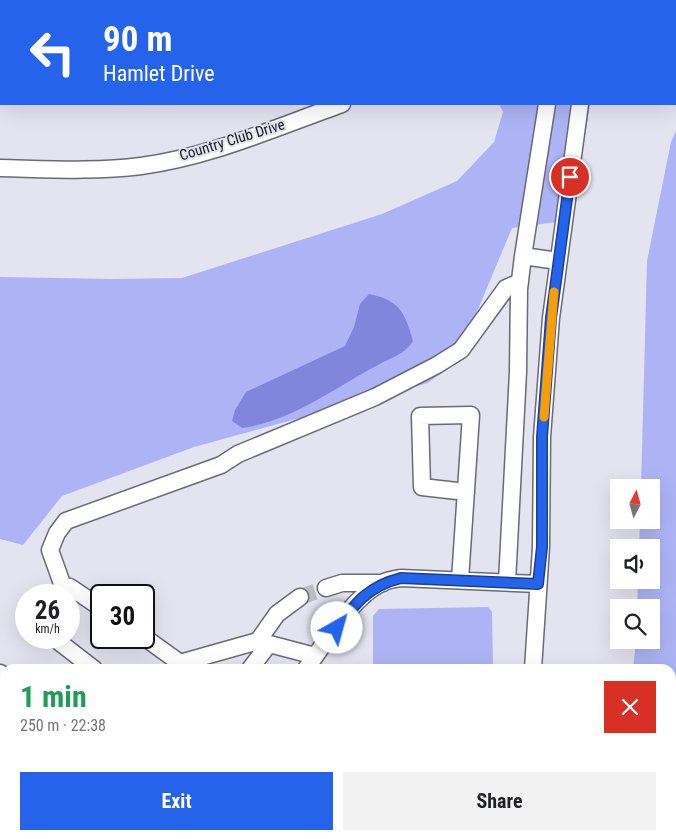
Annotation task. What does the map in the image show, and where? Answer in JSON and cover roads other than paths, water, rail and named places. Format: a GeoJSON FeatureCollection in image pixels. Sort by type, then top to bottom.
{"type":"FeatureCollection","features":[{"type":"Feature","properties":{"kind":"street","name":"Country Club Drive"},"geometry":{"type":"LineString","coordinates":[[0,168],[83,170],[142,166],[212,150],[339,105]]}},
{"type":"Feature","properties":{"kind":"street"},"geometry":{"type":"LineString","coordinates":[[507,582],[518,382],[520,282],[547,105]]}},
{"type":"Feature","properties":{"kind":"street"},"geometry":{"type":"LineString","coordinates":[[533,664],[542,547],[542,437],[551,318],[580,105]]}},
{"type":"Feature","properties":{"kind":"street"},"geometry":{"type":"LineString","coordinates":[[523,256],[558,261]]}},
{"type":"Feature","properties":{"kind":"street"},"geometry":{"type":"LineString","coordinates":[[60,584],[50,550],[57,533],[66,521],[221,465],[238,454],[375,397],[437,366],[461,350],[506,288],[520,282]]}},
{"type":"Feature","properties":{"kind":"street"},"geometry":{"type":"LineString","coordinates":[[460,580],[466,492],[471,415],[420,416],[422,487],[466,492]]}},
{"type":"Feature","properties":{"kind":"street"},"geometry":{"type":"LineString","coordinates":[[326,588],[342,583],[383,583],[401,578],[538,584]]}},
{"type":"Feature","properties":{"kind":"street"},"geometry":{"type":"LineString","coordinates":[[155,645],[180,663],[263,642],[311,662],[365,594],[383,583]]}},
{"type":"Feature","properties":{"kind":"street"},"geometry":{"type":"LineString","coordinates":[[252,664],[278,614],[300,597]]}},
{"type":"Feature","properties":{"kind":"street"},"geometry":{"type":"LineString","coordinates":[[68,649],[88,664]]}},
{"type":"Feature","properties":{"kind":"tunnel"},"geometry":{"type":"LineString","coordinates":[[300,597],[326,588]]}}]}
